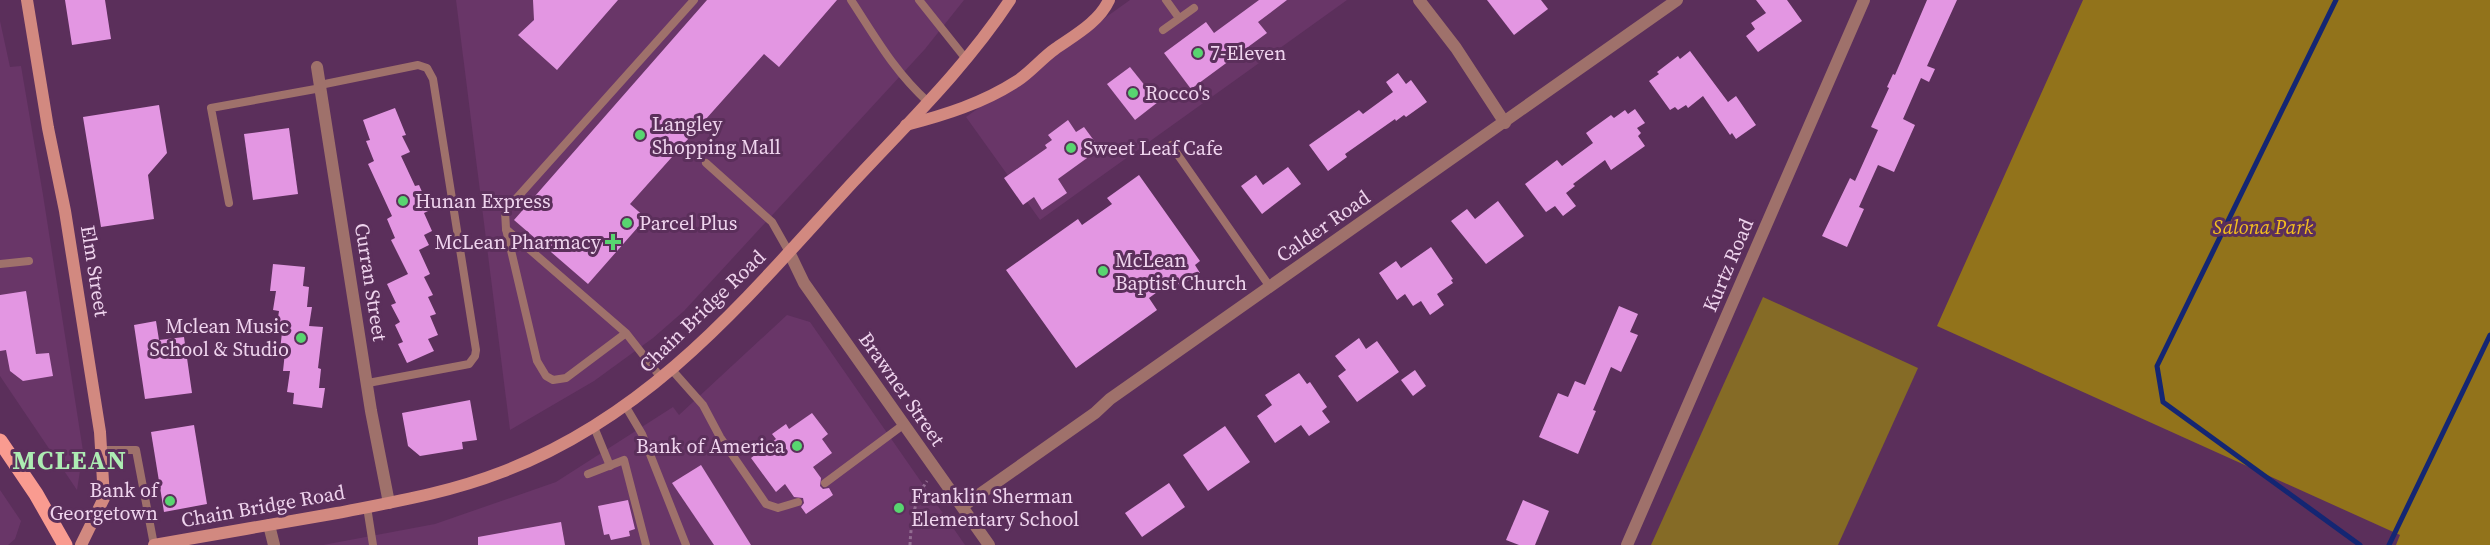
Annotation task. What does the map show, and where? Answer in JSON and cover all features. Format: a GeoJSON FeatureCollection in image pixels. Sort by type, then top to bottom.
{"type":"FeatureCollection","features":[{"type":"Feature","properties":{"kind":"main road","name":"Elm Street"},"geometry":{"type":"LineString","coordinates":[[27,0],[48,128],[67,222],[102,450],[105,498],[81,545]]}},
{"type":"Feature","properties":{"kind":"main road","name":"Chain Bridge Road"},"geometry":{"type":"LineString","coordinates":[[154,545],[197,541],[269,525],[442,493],[526,463],[594,428],[662,379],[712,334],[928,102],[966,59],[1010,0]]}},
{"type":"Feature","properties":{"kind":"main road"},"geometry":{"type":"LineString","coordinates":[[906,125],[940,117],[976,103],[1010,85],[1043,57],[1093,21],[1109,0]]}},
{"type":"Feature","properties":{"kind":"main road"},"geometry":{"type":"LineString","coordinates":[[0,441],[36,494],[65,545]]}},
{"type":"Feature","properties":{"kind":"street"},"geometry":{"type":"LineString","coordinates":[[1419,0],[1456,48],[1505,123]]}},
{"type":"Feature","properties":{"kind":"street","name":"Calder Road"},"geometry":{"type":"LineString","coordinates":[[963,506],[1677,0]]}},
{"type":"Feature","properties":{"kind":"street","name":"Kurtz Road"},"geometry":{"type":"LineString","coordinates":[[1627,545],[1864,0]]}},
{"type":"Feature","properties":{"kind":"street","name":"Curran Street"},"geometry":{"type":"LineString","coordinates":[[318,67],[389,503]]}},
{"type":"Feature","properties":{"kind":"street","name":"Brawner Street"},"geometry":{"type":"LineString","coordinates":[[789,252],[804,283],[989,545]]}},
{"type":"Feature","properties":{"kind":"street"},"geometry":{"type":"LineString","coordinates":[[269,525],[274,545]]}},
{"type":"Feature","properties":{"kind":"lane"},"geometry":{"type":"LineString","coordinates":[[626,333],[566,378],[553,380],[546,376],[537,361],[506,229],[505,210],[694,0]]}},
{"type":"Feature","properties":{"kind":"lane"},"geometry":{"type":"LineString","coordinates":[[851,0],[889,60],[906,82],[928,102]]}},
{"type":"Feature","properties":{"kind":"lane"},"geometry":{"type":"LineString","coordinates":[[919,0],[966,59]]}},
{"type":"Feature","properties":{"kind":"lane"},"geometry":{"type":"LineString","coordinates":[[1167,0],[1179,18]]}},
{"type":"Feature","properties":{"kind":"lane"},"geometry":{"type":"LineString","coordinates":[[1163,30],[1194,8]]}},
{"type":"Feature","properties":{"kind":"lane"},"geometry":{"type":"LineString","coordinates":[[229,202],[211,108],[321,87],[417,65],[427,68],[433,78],[476,350],[475,356],[469,364],[368,383]]}},
{"type":"Feature","properties":{"kind":"lane"},"geometry":{"type":"LineString","coordinates":[[1171,145],[1270,287]]}},
{"type":"Feature","properties":{"kind":"lane"},"geometry":{"type":"LineString","coordinates":[[706,163],[772,222],[789,252]]}},
{"type":"Feature","properties":{"kind":"lane"},"geometry":{"type":"LineString","coordinates":[[506,229],[626,333],[662,379]]}},
{"type":"Feature","properties":{"kind":"lane"},"geometry":{"type":"LineString","coordinates":[[0,264],[29,261]]}},
{"type":"Feature","properties":{"kind":"lane"},"geometry":{"type":"LineString","coordinates":[[672,370],[703,405],[720,437],[766,504],[778,508],[798,502]]}},
{"type":"Feature","properties":{"kind":"lane"},"geometry":{"type":"LineString","coordinates":[[626,407],[642,434],[686,545]]}},
{"type":"Feature","properties":{"kind":"lane"},"geometry":{"type":"LineString","coordinates":[[825,483],[903,425]]}},
{"type":"Feature","properties":{"kind":"lane"},"geometry":{"type":"LineString","coordinates":[[594,428],[610,466]]}},
{"type":"Feature","properties":{"kind":"lane"},"geometry":{"type":"LineString","coordinates":[[102,450],[136,450],[154,545]]}},
{"type":"Feature","properties":{"kind":"lane"},"geometry":{"type":"LineString","coordinates":[[588,474],[624,460],[646,545]]}},
{"type":"Feature","properties":{"kind":"lane"},"geometry":{"type":"LineString","coordinates":[[367,507],[373,545]]}},
{"type":"Feature","properties":{"kind":"path"},"geometry":{"type":"LineString","coordinates":[[910,545],[911,521],[916,503],[926,482],[938,473]]}},
{"type":"Feature","properties":{"kind":"shaded area"},"geometry":{"type":"Polygon","coordinates":[[[456,0],[964,0],[925,49],[684,311],[653,338],[594,381],[510,430],[456,0]]]}},
{"type":"Feature","properties":{"kind":"shaded area"},"geometry":{"type":"Polygon","coordinates":[[[1130,0],[1347,0],[1040,220],[966,117],[1130,0]]]}},
{"type":"Feature","properties":{"kind":"shaded area"},"geometry":{"type":"Polygon","coordinates":[[[0,21],[10,67],[21,66],[43,195],[83,451],[77,490],[0,376],[0,21]]]}},
{"type":"Feature","properties":{"kind":"shaded area"},"geometry":{"type":"Polygon","coordinates":[[[1763,297],[1918,368],[1838,545],[1651,545],[1763,297]]]}},
{"type":"Feature","properties":{"kind":"shaded area"},"geometry":{"type":"Polygon","coordinates":[[[787,315],[810,322],[965,545],[323,545],[435,524],[556,482],[673,407],[679,415],[787,315]]]}},
{"type":"Feature","properties":{"kind":"shaded area"},"geometry":{"type":"Polygon","coordinates":[[[0,490],[21,521],[15,539],[8,545],[0,545],[0,490]]]}},
{"type":"Feature","properties":{"kind":"green space","name":"Salona Park"},"geometry":{"type":"Polygon","coordinates":[[[2083,0],[2490,0],[2490,545],[2396,545],[2400,535],[1937,326],[2083,0]]]}},
{"type":"Feature","properties":{"kind":"building"},"geometry":{"type":"Polygon","coordinates":[[[65,0],[105,0],[111,39],[72,45],[65,0]]]}},
{"type":"Feature","properties":{"kind":"building"},"geometry":{"type":"Polygon","coordinates":[[[533,0],[618,0],[557,70],[518,35],[534,20],[533,0]]]}},
{"type":"Feature","properties":{"kind":"building","name":"Langley Shopping Mall"},"geometry":{"type":"Polygon","coordinates":[[[707,0],[837,0],[779,67],[764,54],[630,204],[646,218],[588,284],[514,220],[707,0]]]}},
{"type":"Feature","properties":{"kind":"building"},"geometry":{"type":"Polygon","coordinates":[[[1259,0],[1287,0],[1258,22],[1267,33],[1191,89],[1164,53],[1206,22],[1214,33],[1259,0]]]}},
{"type":"Feature","properties":{"kind":"building"},"geometry":{"type":"Polygon","coordinates":[[[1487,0],[1541,0],[1548,9],[1514,35],[1487,0]]]}},
{"type":"Feature","properties":{"kind":"building"},"geometry":{"type":"Polygon","coordinates":[[[1756,0],[1787,0],[1802,21],[1758,52],[1746,36],[1755,29],[1751,23],[1766,13],[1756,0]]]}},
{"type":"Feature","properties":{"kind":"building"},"geometry":{"type":"Polygon","coordinates":[[[1927,0],[1957,0],[1927,66],[1935,69],[1929,82],[1921,78],[1903,119],[1915,125],[1894,172],[1878,165],[1859,207],[1864,209],[1847,247],[1822,236],[1850,178],[1855,181],[1878,130],[1871,127],[1927,0]]]}},
{"type":"Feature","properties":{"kind":"building"},"geometry":{"type":"Polygon","coordinates":[[[1690,51],[1728,102],[1736,96],[1756,125],[1736,139],[1732,133],[1730,135],[1703,96],[1688,108],[1686,105],[1678,110],[1675,107],[1670,110],[1649,81],[1678,56],[1680,59],[1690,51]]]}},
{"type":"Feature","properties":{"kind":"building","name":"Rocco's"},"geometry":{"type":"Polygon","coordinates":[[[1130,67],[1158,102],[1135,120],[1107,84],[1130,67]]]}},
{"type":"Feature","properties":{"kind":"building"},"geometry":{"type":"Polygon","coordinates":[[[1398,73],[1406,84],[1411,80],[1427,102],[1406,117],[1404,115],[1396,121],[1395,119],[1345,154],[1347,157],[1328,171],[1309,145],[1359,110],[1363,114],[1393,92],[1386,82],[1398,73]]]}},
{"type":"Feature","properties":{"kind":"building"},"geometry":{"type":"Polygon","coordinates":[[[159,105],[167,153],[148,175],[154,219],[101,227],[83,117],[159,105]]]}},
{"type":"Feature","properties":{"kind":"building"},"geometry":{"type":"Polygon","coordinates":[[[395,108],[406,135],[402,136],[410,152],[401,156],[415,186],[419,185],[430,210],[424,213],[432,231],[424,235],[429,245],[419,250],[430,274],[424,277],[433,295],[428,297],[436,314],[430,316],[438,335],[428,339],[434,351],[407,363],[398,344],[403,342],[395,325],[400,322],[391,305],[396,303],[387,284],[408,274],[391,240],[395,238],[387,219],[392,216],[368,164],[374,161],[366,141],[370,140],[363,120],[395,108]]]}},
{"type":"Feature","properties":{"kind":"building"},"geometry":{"type":"Polygon","coordinates":[[[1635,109],[1645,123],[1637,128],[1641,133],[1638,136],[1645,146],[1611,170],[1605,160],[1573,184],[1575,186],[1566,193],[1576,206],[1563,216],[1555,206],[1546,212],[1525,184],[1557,160],[1562,166],[1593,143],[1586,133],[1611,115],[1614,118],[1625,110],[1628,114],[1635,109]]]}},
{"type":"Feature","properties":{"kind":"building"},"geometry":{"type":"Polygon","coordinates":[[[1068,120],[1076,132],[1084,127],[1098,146],[1092,150],[1094,153],[1058,179],[1067,193],[1042,210],[1034,197],[1023,205],[1004,178],[1047,148],[1045,145],[1052,140],[1048,135],[1068,120]]]}},
{"type":"Feature","properties":{"kind":"building"},"geometry":{"type":"Polygon","coordinates":[[[289,128],[298,194],[253,200],[244,134],[289,128]]]}},
{"type":"Feature","properties":{"kind":"building"},"geometry":{"type":"Polygon","coordinates":[[[1288,167],[1301,184],[1262,214],[1241,186],[1256,175],[1263,185],[1288,167]]]}},
{"type":"Feature","properties":{"kind":"building","name":"McLean Baptist Church"},"geometry":{"type":"Polygon","coordinates":[[[1139,175],[1200,261],[1195,265],[1200,273],[1180,286],[1175,279],[1149,298],[1157,310],[1076,368],[1006,270],[1078,219],[1082,225],[1112,204],[1107,198],[1139,175]]]}},
{"type":"Feature","properties":{"kind":"building"},"geometry":{"type":"Polygon","coordinates":[[[1498,201],[1524,236],[1486,264],[1451,221],[1467,209],[1475,219],[1498,201]]]}},
{"type":"Feature","properties":{"kind":"building"},"geometry":{"type":"Polygon","coordinates":[[[1431,247],[1453,279],[1451,280],[1453,283],[1437,294],[1444,305],[1430,315],[1421,301],[1413,306],[1405,294],[1397,300],[1379,273],[1396,261],[1401,268],[1431,247]]]}},
{"type":"Feature","properties":{"kind":"building"},"geometry":{"type":"Polygon","coordinates":[[[273,264],[305,267],[303,286],[309,287],[307,307],[312,307],[309,326],[323,327],[318,368],[321,369],[319,388],[325,388],[322,408],[293,404],[294,393],[287,392],[290,371],[283,371],[285,352],[280,351],[282,332],[276,331],[279,311],[273,310],[276,291],[270,291],[273,264]]]}},
{"type":"Feature","properties":{"kind":"building"},"geometry":{"type":"Polygon","coordinates":[[[26,291],[36,354],[49,353],[53,376],[23,381],[10,371],[6,350],[0,351],[0,295],[26,291]]]}},
{"type":"Feature","properties":{"kind":"building"},"geometry":{"type":"Polygon","coordinates":[[[1619,306],[1638,314],[1630,332],[1638,335],[1621,372],[1611,367],[1578,454],[1539,437],[1558,393],[1568,397],[1575,381],[1585,385],[1619,306]]]}},
{"type":"Feature","properties":{"kind":"building"},"geometry":{"type":"Polygon","coordinates":[[[156,321],[159,340],[184,337],[192,393],[145,399],[134,325],[156,321]]]}},
{"type":"Feature","properties":{"kind":"building"},"geometry":{"type":"Polygon","coordinates":[[[1359,338],[1366,349],[1377,341],[1399,372],[1357,402],[1338,376],[1346,370],[1335,356],[1359,338]]]}},
{"type":"Feature","properties":{"kind":"building"},"geometry":{"type":"Polygon","coordinates":[[[1415,370],[1426,386],[1413,396],[1401,380],[1415,370]]]}},
{"type":"Feature","properties":{"kind":"building"},"geometry":{"type":"Polygon","coordinates":[[[1299,373],[1307,384],[1310,382],[1327,407],[1322,411],[1330,422],[1309,436],[1301,425],[1275,443],[1257,416],[1272,405],[1265,395],[1299,373]]]}},
{"type":"Feature","properties":{"kind":"building"},"geometry":{"type":"Polygon","coordinates":[[[470,400],[477,440],[462,442],[463,449],[420,456],[408,446],[402,413],[470,400]]]}},
{"type":"Feature","properties":{"kind":"building","name":"Bank of America"},"geometry":{"type":"Polygon","coordinates":[[[812,413],[828,434],[822,439],[832,453],[813,467],[821,478],[820,486],[823,489],[829,488],[833,495],[806,514],[801,507],[804,503],[803,498],[794,497],[785,484],[776,492],[751,458],[776,439],[772,434],[786,424],[789,429],[812,413]]]}},
{"type":"Feature","properties":{"kind":"building"},"geometry":{"type":"Polygon","coordinates":[[[194,425],[207,504],[164,512],[151,432],[194,425]]]}},
{"type":"Feature","properties":{"kind":"building"},"geometry":{"type":"Polygon","coordinates":[[[1225,426],[1250,462],[1208,491],[1183,455],[1225,426]]]}},
{"type":"Feature","properties":{"kind":"building"},"geometry":{"type":"Polygon","coordinates":[[[701,465],[751,545],[714,545],[672,483],[701,465]]]}},
{"type":"Feature","properties":{"kind":"building"},"geometry":{"type":"Polygon","coordinates":[[[1169,483],[1185,507],[1142,537],[1125,513],[1169,483]]]}},
{"type":"Feature","properties":{"kind":"building"},"geometry":{"type":"Polygon","coordinates":[[[628,500],[635,529],[629,531],[630,536],[611,540],[609,534],[604,535],[598,506],[628,500]]]}},
{"type":"Feature","properties":{"kind":"building"},"geometry":{"type":"Polygon","coordinates":[[[1523,500],[1549,511],[1535,545],[1519,545],[1506,540],[1523,500]]]}},
{"type":"Feature","properties":{"kind":"building"},"geometry":{"type":"Polygon","coordinates":[[[561,522],[565,545],[478,545],[478,537],[561,522]]]}},
{"type":"Feature","properties":{"kind":"waterway"},"geometry":{"type":"LineString","coordinates":[[2336,0],[2157,366],[2163,402],[2360,545]]}},
{"type":"Feature","properties":{"kind":"waterway"},"geometry":{"type":"LineString","coordinates":[[2389,545],[2490,335]]}},
{"type":"Feature","properties":{"kind":"place","name":"7-Eleven"},"geometry":{"type":"Point","coordinates":[1198,53]}},
{"type":"Feature","properties":{"kind":"place","name":"Rocco's"},"geometry":{"type":"Point","coordinates":[1133,93]}},
{"type":"Feature","properties":{"kind":"place","name":"Langley Shopping Mall"},"geometry":{"type":"Point","coordinates":[640,135]}},
{"type":"Feature","properties":{"kind":"place","name":"Sweet Leaf Cafe"},"geometry":{"type":"Point","coordinates":[1071,148]}},
{"type":"Feature","properties":{"kind":"place","name":"Hunan Express"},"geometry":{"type":"Point","coordinates":[403,201]}},
{"type":"Feature","properties":{"kind":"place","name":"Parcel Plus"},"geometry":{"type":"Point","coordinates":[627,223]}},
{"type":"Feature","properties":{"kind":"place","name":"McLean Pharmacy"},"geometry":{"type":"Point","coordinates":[613,242]}},
{"type":"Feature","properties":{"kind":"place","name":"McLean Baptist Church"},"geometry":{"type":"Point","coordinates":[1103,271]}},
{"type":"Feature","properties":{"kind":"place","name":"Mclean Music School & Studio"},"geometry":{"type":"Point","coordinates":[301,338]}},
{"type":"Feature","properties":{"kind":"place","name":"Bank of America"},"geometry":{"type":"Point","coordinates":[797,446]}},
{"type":"Feature","properties":{"kind":"place","name":"Bank of Georgetown"},"geometry":{"type":"Point","coordinates":[170,501]}},
{"type":"Feature","properties":{"kind":"place","name":"Franklin Sherman Elementary School"},"geometry":{"type":"Point","coordinates":[899,508]}},
{"type":"Feature","properties":{"kind":"district","name":"MCLEAN"},"geometry":{"type":"Point","coordinates":[70,460]}}]}
